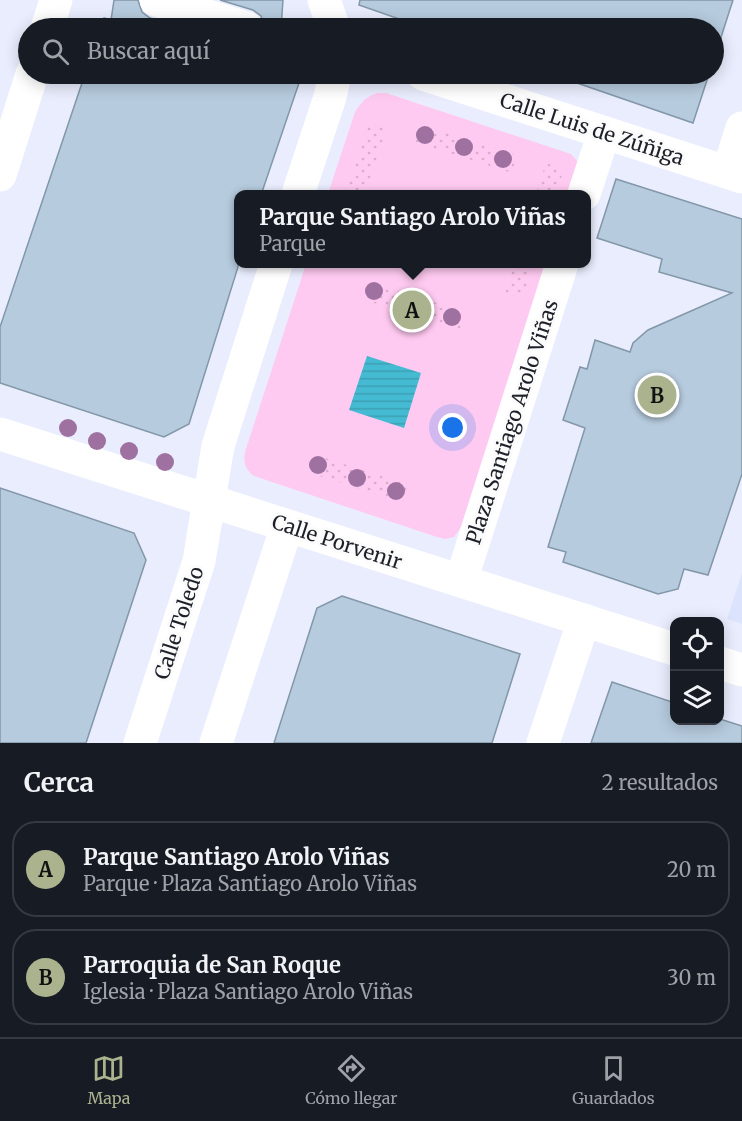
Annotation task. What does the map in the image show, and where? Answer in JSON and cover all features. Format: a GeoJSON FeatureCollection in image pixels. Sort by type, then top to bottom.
{"type":"FeatureCollection","features":[{"type":"Feature","properties":{"kind":"street"},"geometry":{"type":"LineString","coordinates":[[50,18],[56,0]]}},
{"type":"Feature","properties":{"kind":"street"},"geometry":{"type":"LineString","coordinates":[[156,0],[214,18]]}},
{"type":"Feature","properties":{"kind":"street"},"geometry":{"type":"LineString","coordinates":[[324,0],[330,18]]}},
{"type":"Feature","properties":{"kind":"street"},"geometry":{"type":"LineString","coordinates":[[0,175],[29,84]]}},
{"type":"Feature","properties":{"kind":"street"},"geometry":{"type":"LineString","coordinates":[[300,190],[333,84]]}},
{"type":"Feature","properties":{"kind":"street","name":"Calle Luis de Zúñiga"},"geometry":{"type":"LineString","coordinates":[[454,84],[735,175],[742,128]]}},
{"type":"Feature","properties":{"kind":"street"},"geometry":{"type":"LineString","coordinates":[[587,190],[604,133]]}},
{"type":"Feature","properties":{"kind":"street"},"geometry":{"type":"LineString","coordinates":[[208,501],[218,446],[275,268]]}},
{"type":"Feature","properties":{"kind":"street","name":"Plaza Santiago Arolo Viñas"},"geometry":{"type":"LineString","coordinates":[[461,581],[561,268]]}},
{"type":"Feature","properties":{"kind":"street","name":"Calle Porvenir"},"geometry":{"type":"LineString","coordinates":[[0,434],[670,647]]}},
{"type":"Feature","properties":{"kind":"street","name":"Calle Toledo"},"geometry":{"type":"LineString","coordinates":[[140,743],[199,561],[208,501]]}},
{"type":"Feature","properties":{"kind":"street"},"geometry":{"type":"LineString","coordinates":[[216,743],[287,526]]}},
{"type":"Feature","properties":{"kind":"street"},"geometry":{"type":"LineString","coordinates":[[543,743],[584,620]]}},
{"type":"Feature","properties":{"kind":"street"},"geometry":{"type":"LineString","coordinates":[[724,664],[742,670]]}},
{"type":"Feature","properties":{"kind":"shaded area"},"geometry":{"type":"Polygon","coordinates":[[[386,93],[571,154],[579,163],[571,190],[329,190],[355,112],[359,105],[370,96],[386,93]]]}},
{"type":"Feature","properties":{"kind":"shaded area"},"geometry":{"type":"Polygon","coordinates":[[[369,122],[387,128],[366,190],[346,190],[369,122]]]}},
{"type":"Feature","properties":{"kind":"shaded area"},"geometry":{"type":"Polygon","coordinates":[[[420,125],[517,155],[512,173],[415,142],[420,125]]]}},
{"type":"Feature","properties":{"kind":"shaded area"},"geometry":{"type":"Polygon","coordinates":[[[546,163],[564,169],[557,190],[537,190],[546,163]]]}},
{"type":"Feature","properties":{"kind":"shaded area"},"geometry":{"type":"Polygon","coordinates":[[[305,268],[546,268],[461,527],[454,537],[445,539],[437,537],[254,476],[247,468],[245,452],[305,268]]]}},
{"type":"Feature","properties":{"kind":"shaded area"},"geometry":{"type":"Polygon","coordinates":[[[513,268],[533,268],[522,299],[505,293],[513,268]]]}},
{"type":"Feature","properties":{"kind":"shaded area"},"geometry":{"type":"Polygon","coordinates":[[[369,282],[466,312],[460,329],[364,300],[369,282]]]}},
{"type":"Feature","properties":{"kind":"shaded area"},"geometry":{"type":"Polygon","coordinates":[[[313,454],[409,485],[403,503],[307,472],[313,454]]]}},
{"type":"Feature","properties":{"kind":"shaded area"},"geometry":{"type":"Polygon","coordinates":[[[742,573],[742,624],[727,619],[742,573]]]}},
{"type":"Feature","properties":{"kind":"water"},"geometry":{"type":"Polygon","coordinates":[[[367,356],[421,373],[404,428],[349,410],[367,356]]]}},
{"type":"Feature","properties":{"kind":"building"},"geometry":{"type":"Polygon","coordinates":[[[114,0],[138,0],[142,12],[150,18],[111,18],[114,0]]]}},
{"type":"Feature","properties":{"kind":"building"},"geometry":{"type":"Polygon","coordinates":[[[220,0],[283,0],[282,18],[262,18],[253,10],[220,0]]]}},
{"type":"Feature","properties":{"kind":"building"},"geometry":{"type":"Polygon","coordinates":[[[360,0],[733,0],[724,28],[724,18],[396,18],[359,5],[360,0]]]}},
{"type":"Feature","properties":{"kind":"building"},"geometry":{"type":"Polygon","coordinates":[[[82,84],[299,84],[263,190],[234,190],[234,268],[238,268],[189,424],[164,437],[0,383],[0,327],[82,84]]]}},
{"type":"Feature","properties":{"kind":"building"},"geometry":{"type":"Polygon","coordinates":[[[580,84],[706,84],[693,123],[580,84]]]}},
{"type":"Feature","properties":{"kind":"building"},"geometry":{"type":"Polygon","coordinates":[[[616,179],[742,219],[742,474],[708,575],[684,569],[678,589],[658,594],[563,562],[566,552],[548,547],[585,428],[563,420],[580,367],[587,369],[595,340],[630,352],[633,343],[648,330],[732,293],[659,272],[662,259],[597,238],[616,179]]]}},
{"type":"Feature","properties":{"kind":"building"},"geometry":{"type":"Polygon","coordinates":[[[0,488],[134,533],[146,560],[86,743],[0,743],[0,488]]]}},
{"type":"Feature","properties":{"kind":"building"},"geometry":{"type":"Polygon","coordinates":[[[342,596],[520,654],[492,743],[274,743],[317,608],[342,596]]]}},
{"type":"Feature","properties":{"kind":"building"},"geometry":{"type":"Polygon","coordinates":[[[612,682],[670,701],[670,725],[724,725],[724,720],[742,726],[742,743],[591,743],[612,682]]]}},
{"type":"Feature","properties":{"kind":"place","name":"Parque Santiago Arolo Viñas"},"geometry":{"type":"Point","coordinates":[412,310]}},
{"type":"Feature","properties":{"kind":"place","name":"Parroquia de San Roque"},"geometry":{"type":"Point","coordinates":[657,395]}}]}
